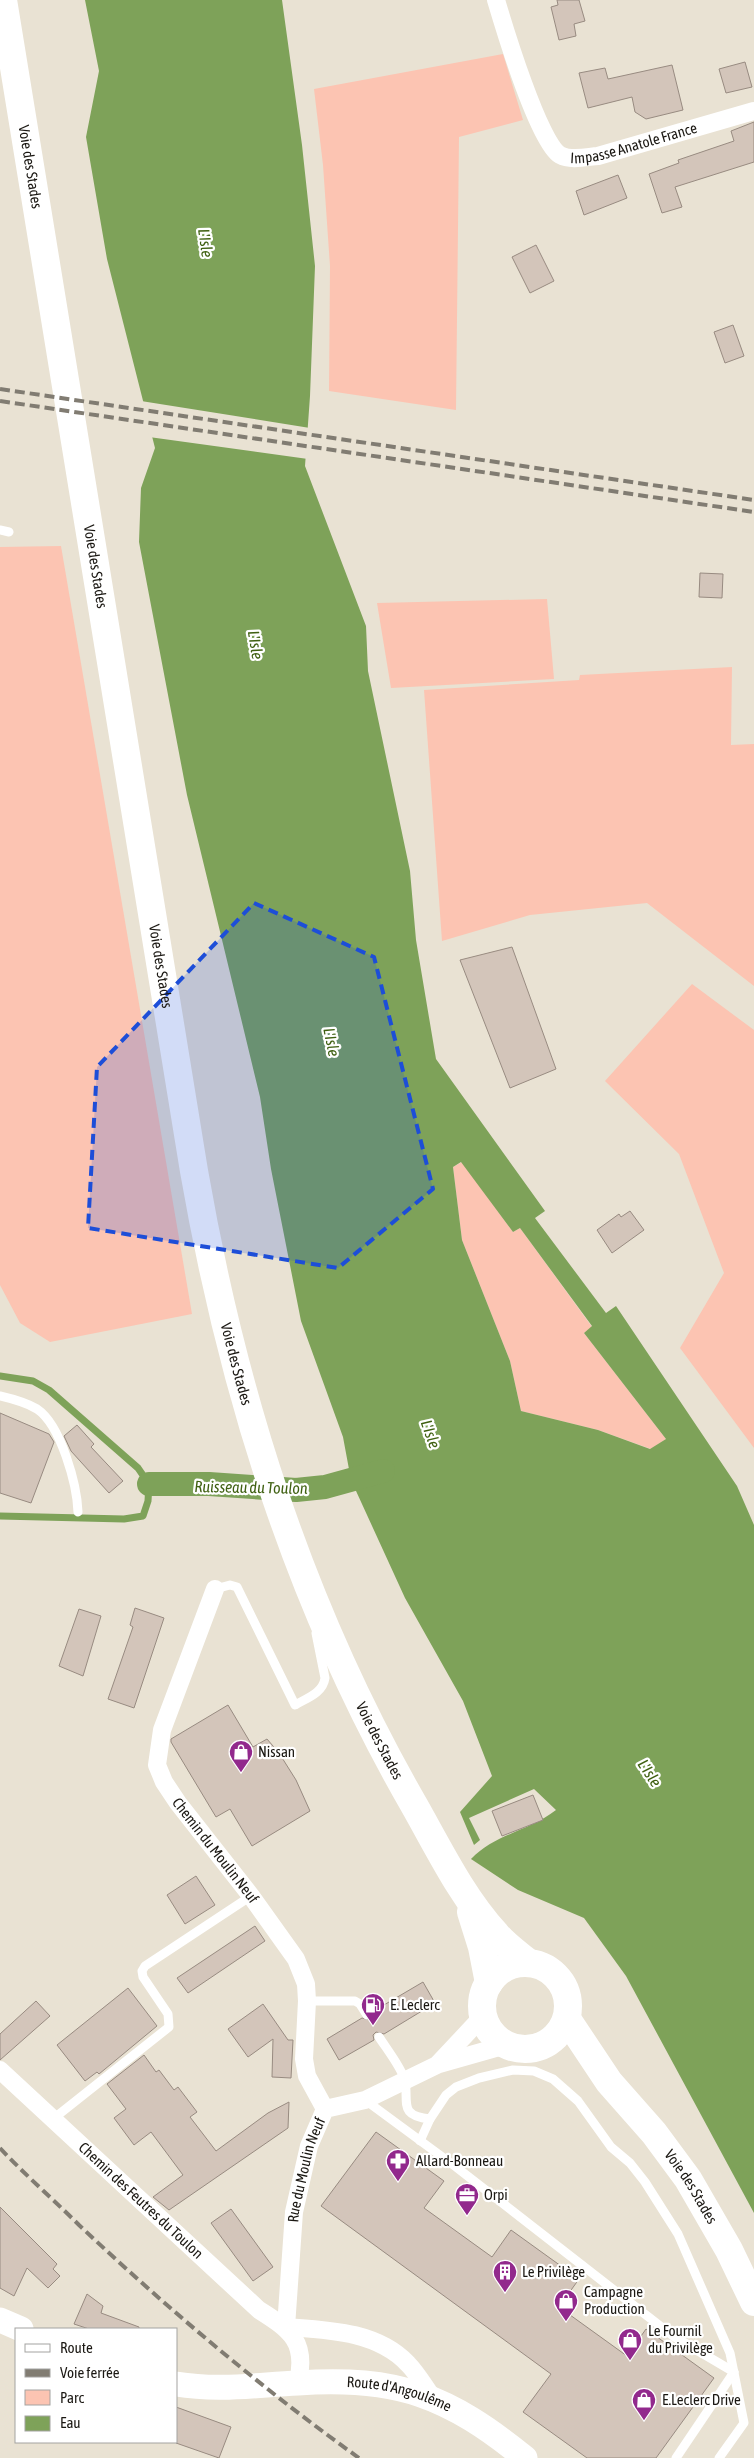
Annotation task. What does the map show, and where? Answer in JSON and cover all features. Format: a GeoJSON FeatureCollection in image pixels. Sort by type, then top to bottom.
{"type":"FeatureCollection","features":[{"type":"Feature","properties":{"kind":"main road","name":"Voie des Stades"},"geometry":{"type":"LineString","coordinates":[[3,0],[204,1229],[230,1345],[280,1512],[348,1681],[394,1771],[462,1888],[497,1936],[529,1963]]}},
{"type":"Feature","properties":{"kind":"main road","name":"Voie des Stades"},"geometry":{"type":"LineString","coordinates":[[462,1888],[480,1939],[489,1983]]}},
{"type":"Feature","properties":{"kind":"main road"},"geometry":{"type":"LineString","coordinates":[[529,1963],[541,1966],[561,1982],[567,1994],[569,2006],[567,2019],[562,2030],[553,2040],[542,2046],[517,2049],[506,2045],[496,2038],[483,2016],[484,1993],[489,1983],[506,1968],[529,1963]]}},
{"type":"Feature","properties":{"kind":"main road","name":"Voie des Stades"},"geometry":{"type":"LineString","coordinates":[[567,2019],[609,2082],[648,2126],[688,2179],[729,2250],[754,2302]]}},
{"type":"Feature","properties":{"kind":"main road","name":"Voie des Stades"},"geometry":{"type":"LineString","coordinates":[[542,2046],[572,2058],[609,2082]]}},
{"type":"Feature","properties":{"kind":"main road"},"geometry":{"type":"LineString","coordinates":[[0,2320],[20,2328]]}},
{"type":"Feature","properties":{"kind":"main road"},"geometry":{"type":"LineString","coordinates":[[178,2384],[220,2389],[298,2382],[350,2383]]}},
{"type":"Feature","properties":{"kind":"main road","name":"Route d'Angoulême"},"geometry":{"type":"LineString","coordinates":[[350,2383],[388,2385],[432,2398],[460,2411],[494,2433],[525,2458]]}},
{"type":"Feature","properties":{"kind":"main road","name":"Route d'Angoulême"},"geometry":{"type":"LineString","coordinates":[[350,2383],[387,2389],[431,2404],[489,2439],[512,2458]]}},
{"type":"Feature","properties":{"kind":"street","name":"Impasse Anatole France"},"geometry":{"type":"LineString","coordinates":[[496,0],[519,74],[548,144],[560,155],[579,159],[598,156],[754,111]]}},
{"type":"Feature","properties":{"kind":"street","name":"Chemin du Moulin Neuf"},"geometry":{"type":"LineString","coordinates":[[215,1589],[162,1730],[157,1765],[164,1782],[178,1803],[251,1896],[296,1959],[306,1984],[304,2059],[307,2076],[325,2109]]}},
{"type":"Feature","properties":{"kind":"street","name":"Rue du Moulin Neuf"},"geometry":{"type":"LineString","coordinates":[[439,2064],[483,2016]]}},
{"type":"Feature","properties":{"kind":"street","name":"Rue du Moulin Neuf"},"geometry":{"type":"LineString","coordinates":[[286,2327],[294,2212],[309,2146],[325,2109],[365,2100],[439,2064],[506,2045]]}},
{"type":"Feature","properties":{"kind":"street","name":"Chemin des Feutres du Toulon"},"geometry":{"type":"LineString","coordinates":[[0,2070],[259,2310],[286,2327]]}},
{"type":"Feature","properties":{"kind":"street"},"geometry":{"type":"LineString","coordinates":[[286,2327],[297,2343],[301,2354],[302,2365],[298,2382]]}},
{"type":"Feature","properties":{"kind":"street"},"geometry":{"type":"LineString","coordinates":[[286,2327],[336,2330],[382,2344],[408,2363],[432,2398]]}},
{"type":"Feature","properties":{"kind":"lane"},"geometry":{"type":"LineString","coordinates":[[0,1396],[22,1402],[38,1410],[52,1425],[61,1444],[69,1469],[78,1512]]}},
{"type":"Feature","properties":{"kind":"lane"},"geometry":{"type":"LineString","coordinates":[[215,1589],[222,1586],[237,1587],[295,1705],[321,1690],[325,1678],[303,1572]]}},
{"type":"Feature","properties":{"kind":"lane"},"geometry":{"type":"LineString","coordinates":[[53,2119],[169,2027],[168,2014],[143,1977],[142,1971],[145,1966],[251,1896]]}},
{"type":"Feature","properties":{"kind":"lane"},"geometry":{"type":"LineString","coordinates":[[307,2001],[355,2001],[360,2004],[367,2015]]}},
{"type":"Feature","properties":{"kind":"lane"},"geometry":{"type":"LineString","coordinates":[[379,2037],[405,2080],[405,2098],[410,2111],[415,2116],[430,2120]]}},
{"type":"Feature","properties":{"kind":"lane"},"geometry":{"type":"LineString","coordinates":[[420,2141],[430,2120],[446,2095],[456,2087],[479,2078],[513,2070],[534,2071],[553,2079],[578,2100],[611,2147],[630,2163],[645,2182],[678,2234],[730,2353],[744,2423],[719,2458]]}},
{"type":"Feature","properties":{"kind":"lane"},"geometry":{"type":"LineString","coordinates":[[365,2100],[673,2336],[734,2372]]}},
{"type":"Feature","properties":{"kind":"lane"},"geometry":{"type":"LineString","coordinates":[[676,2458],[734,2372]]}},
{"type":"Feature","properties":{"kind":"highlighted area"},"geometry":{"type":"Polygon","coordinates":[[[254,903],[374,957],[433,1189],[338,1268],[88,1228],[97,1067],[254,903]]]}},
{"type":"Feature","properties":{"kind":"green space"},"geometry":{"type":"Polygon","coordinates":[[[503,54],[523,120],[459,137],[456,410],[329,391],[330,266],[323,165],[314,89],[503,54]]]}},
{"type":"Feature","properties":{"kind":"green space"},"geometry":{"type":"Polygon","coordinates":[[[61,546],[192,1314],[50,1342],[20,1323],[0,1285],[0,547],[61,546]]]}},
{"type":"Feature","properties":{"kind":"green space"},"geometry":{"type":"Polygon","coordinates":[[[547,599],[554,679],[391,688],[377,603],[547,599]]]}},
{"type":"Feature","properties":{"kind":"green space"},"geometry":{"type":"Polygon","coordinates":[[[732,667],[731,745],[754,744],[754,986],[647,903],[530,915],[442,941],[424,690],[579,680],[580,675],[732,667]]]}},
{"type":"Feature","properties":{"kind":"green space"},"geometry":{"type":"Polygon","coordinates":[[[692,984],[754,1030],[754,1448],[680,1348],[724,1273],[679,1154],[605,1081],[692,984]]]}},
{"type":"Feature","properties":{"kind":"green space"},"geometry":{"type":"Polygon","coordinates":[[[462,1162],[513,1232],[520,1228],[592,1327],[584,1333],[666,1439],[651,1449],[598,1430],[521,1411],[510,1361],[462,1240],[453,1167],[462,1162]]]}},
{"type":"Feature","properties":{"kind":"water","name":"L'Isle"},"geometry":{"type":"Polygon","coordinates":[[[85,0],[282,0],[302,145],[315,266],[305,466],[366,626],[368,671],[410,871],[416,940],[436,1059],[545,1211],[535,1218],[606,1313],[616,1306],[737,1486],[754,1525],[754,2213],[626,1976],[584,1918],[518,1890],[471,1859],[501,1838],[535,1823],[556,1810],[534,1789],[469,1818],[480,1840],[474,1845],[460,1812],[492,1776],[463,1701],[405,1598],[351,1480],[343,1437],[301,1321],[271,1169],[260,1097],[187,795],[139,542],[141,488],[155,448],[107,259],[86,137],[99,71],[85,0]],[[461,1162],[453,1167],[462,1240],[510,1361],[521,1411],[598,1430],[650,1449],[666,1439],[584,1333],[592,1326],[520,1228],[513,1232],[461,1162]]]}},
{"type":"Feature","properties":{"kind":"pier"},"geometry":{"type":"Polygon","coordinates":[[[141,401],[310,428],[308,459],[149,437],[141,401]]]}},
{"type":"Feature","properties":{"kind":"building"},"geometry":{"type":"Polygon","coordinates":[[[557,0],[579,0],[585,21],[574,24],[576,36],[559,40],[551,7],[558,5],[557,0]]]}},
{"type":"Feature","properties":{"kind":"building"},"geometry":{"type":"Polygon","coordinates":[[[745,62],[752,87],[726,93],[719,69],[745,62]]]}},
{"type":"Feature","properties":{"kind":"building"},"geometry":{"type":"Polygon","coordinates":[[[672,65],[683,110],[646,119],[635,112],[632,97],[588,108],[579,73],[605,68],[608,79],[672,65]]]}},
{"type":"Feature","properties":{"kind":"building"},"geometry":{"type":"Polygon","coordinates":[[[754,122],[754,162],[675,187],[682,207],[662,213],[649,174],[679,163],[678,160],[734,141],[731,131],[754,122]]]}},
{"type":"Feature","properties":{"kind":"building"},"geometry":{"type":"Polygon","coordinates":[[[618,175],[627,198],[584,215],[576,191],[618,175]]]}},
{"type":"Feature","properties":{"kind":"building"},"geometry":{"type":"Polygon","coordinates":[[[536,245],[554,281],[530,293],[512,257],[536,245]]]}},
{"type":"Feature","properties":{"kind":"building"},"geometry":{"type":"Polygon","coordinates":[[[733,325],[744,356],[725,363],[714,332],[733,325]]]}},
{"type":"Feature","properties":{"kind":"building"},"geometry":{"type":"Polygon","coordinates":[[[700,573],[723,574],[722,598],[699,597],[700,573]]]}},
{"type":"Feature","properties":{"kind":"building"},"geometry":{"type":"Polygon","coordinates":[[[512,947],[556,1069],[510,1088],[460,960],[512,947]]]}},
{"type":"Feature","properties":{"kind":"building"},"geometry":{"type":"Polygon","coordinates":[[[630,1211],[644,1230],[612,1253],[597,1230],[619,1214],[621,1217],[630,1211]]]}},
{"type":"Feature","properties":{"kind":"building"},"geometry":{"type":"Polygon","coordinates":[[[0,1413],[49,1434],[54,1442],[31,1503],[0,1493],[0,1413]]]}},
{"type":"Feature","properties":{"kind":"building"},"geometry":{"type":"Polygon","coordinates":[[[77,1425],[94,1444],[91,1447],[123,1481],[109,1493],[71,1451],[64,1436],[77,1425]]]}},
{"type":"Feature","properties":{"kind":"building"},"geometry":{"type":"Polygon","coordinates":[[[135,1608],[164,1618],[134,1708],[108,1699],[133,1627],[130,1625],[135,1608]]]}},
{"type":"Feature","properties":{"kind":"building"},"geometry":{"type":"Polygon","coordinates":[[[79,1609],[101,1616],[83,1676],[59,1666],[79,1609]]]}},
{"type":"Feature","properties":{"kind":"building","name":"Nissan"},"geometry":{"type":"Polygon","coordinates":[[[228,1705],[253,1747],[267,1739],[279,1753],[296,1780],[310,1811],[252,1846],[230,1809],[216,1817],[171,1742],[171,1739],[228,1705]]]}},
{"type":"Feature","properties":{"kind":"building"},"geometry":{"type":"Polygon","coordinates":[[[533,1795],[543,1820],[502,1836],[492,1811],[533,1795]]]}},
{"type":"Feature","properties":{"kind":"building"},"geometry":{"type":"Polygon","coordinates":[[[196,1876],[215,1905],[185,1924],[167,1895],[196,1876]]]}},
{"type":"Feature","properties":{"kind":"building"},"geometry":{"type":"Polygon","coordinates":[[[255,1926],[265,1941],[188,1993],[177,1978],[255,1926]]]}},
{"type":"Feature","properties":{"kind":"building","name":"E. Leclerc"},"geometry":{"type":"Polygon","coordinates":[[[423,1982],[435,2003],[384,2034],[376,2032],[373,2035],[374,2040],[339,2060],[327,2039],[362,2018],[370,2020],[373,2017],[372,2012],[423,1982]]]}},
{"type":"Feature","properties":{"kind":"building"},"geometry":{"type":"Polygon","coordinates":[[[128,1988],[157,2026],[99,2074],[97,2072],[85,2081],[57,2045],[128,1988]]]}},
{"type":"Feature","properties":{"kind":"building"},"geometry":{"type":"Polygon","coordinates":[[[36,2001],[50,2016],[0,2060],[0,2034],[36,2001]]]}},
{"type":"Feature","properties":{"kind":"building"},"geometry":{"type":"Polygon","coordinates":[[[263,2004],[288,2040],[293,2040],[291,2078],[272,2077],[273,2039],[248,2057],[228,2029],[263,2004]]]}},
{"type":"Feature","properties":{"kind":"building"},"geometry":{"type":"Polygon","coordinates":[[[144,2055],[156,2072],[159,2070],[174,2090],[178,2087],[197,2112],[190,2117],[216,2151],[268,2113],[289,2102],[288,2128],[169,2210],[153,2197],[183,2175],[151,2132],[134,2145],[114,2118],[126,2109],[107,2084],[144,2055]]]}},
{"type":"Feature","properties":{"kind":"building","name":"Le Privilège"},"geometry":{"type":"Polygon","coordinates":[[[376,2132],[444,2181],[424,2208],[492,2257],[511,2230],[579,2279],[559,2307],[627,2356],[646,2329],[714,2378],[656,2458],[587,2458],[523,2412],[551,2374],[321,2206],[376,2132]]]}},
{"type":"Feature","properties":{"kind":"building"},"geometry":{"type":"Polygon","coordinates":[[[0,2207],[57,2264],[53,2269],[60,2276],[48,2288],[27,2268],[14,2296],[0,2288],[0,2207]]]}},
{"type":"Feature","properties":{"kind":"building"},"geometry":{"type":"Polygon","coordinates":[[[231,2209],[273,2267],[253,2281],[211,2223],[231,2209]]]}},
{"type":"Feature","properties":{"kind":"building"},"geometry":{"type":"Polygon","coordinates":[[[87,2294],[103,2306],[101,2313],[139,2328],[86,2328],[74,2324],[87,2294]]]}},
{"type":"Feature","properties":{"kind":"building"},"geometry":{"type":"Polygon","coordinates":[[[178,2408],[231,2427],[219,2458],[176,2443],[178,2443],[178,2408]]]}},
{"type":"Feature","properties":{"kind":"waterway","name":"Ruisseau du Toulon"},"geometry":{"type":"LineString","coordinates":[[0,1376],[33,1381],[49,1390],[138,1468],[149,1484],[148,1501],[143,1516],[124,1519],[0,1516]]}},
{"type":"Feature","properties":{"kind":"waterway","name":"Ruisseau du Toulon"},"geometry":{"type":"LineString","coordinates":[[149,1484],[209,1484],[296,1490],[325,1487],[383,1471]]}},
{"type":"Feature","properties":{"kind":"railway"},"geometry":{"type":"LineString","coordinates":[[0,389],[754,500]]}},
{"type":"Feature","properties":{"kind":"railway"},"geometry":{"type":"LineString","coordinates":[[0,401],[754,512]]}},
{"type":"Feature","properties":{"kind":"railway"},"geometry":{"type":"LineString","coordinates":[[0,2148],[79,2225],[180,2316],[250,2375],[359,2458]]}},
{"type":"Feature","properties":{"kind":"place","name":"Nissan"},"geometry":{"type":"Point","coordinates":[241,1773]}},
{"type":"Feature","properties":{"kind":"place","name":"E. Leclerc"},"geometry":{"type":"Point","coordinates":[373,2026]}},
{"type":"Feature","properties":{"kind":"place","name":"Allard-Bonneau"},"geometry":{"type":"Point","coordinates":[398,2182]}},
{"type":"Feature","properties":{"kind":"place","name":"Orpi"},"geometry":{"type":"Point","coordinates":[467,2216]}},
{"type":"Feature","properties":{"kind":"place","name":"Le Privilège"},"geometry":{"type":"Point","coordinates":[505,2293]}},
{"type":"Feature","properties":{"kind":"place","name":"Campagne Production"},"geometry":{"type":"Point","coordinates":[566,2322]}},
{"type":"Feature","properties":{"kind":"place","name":"Le Fournil du Privilège"},"geometry":{"type":"Point","coordinates":[630,2361]}},
{"type":"Feature","properties":{"kind":"place","name":"E.Leclerc Drive"},"geometry":{"type":"Point","coordinates":[644,2421]}}]}
